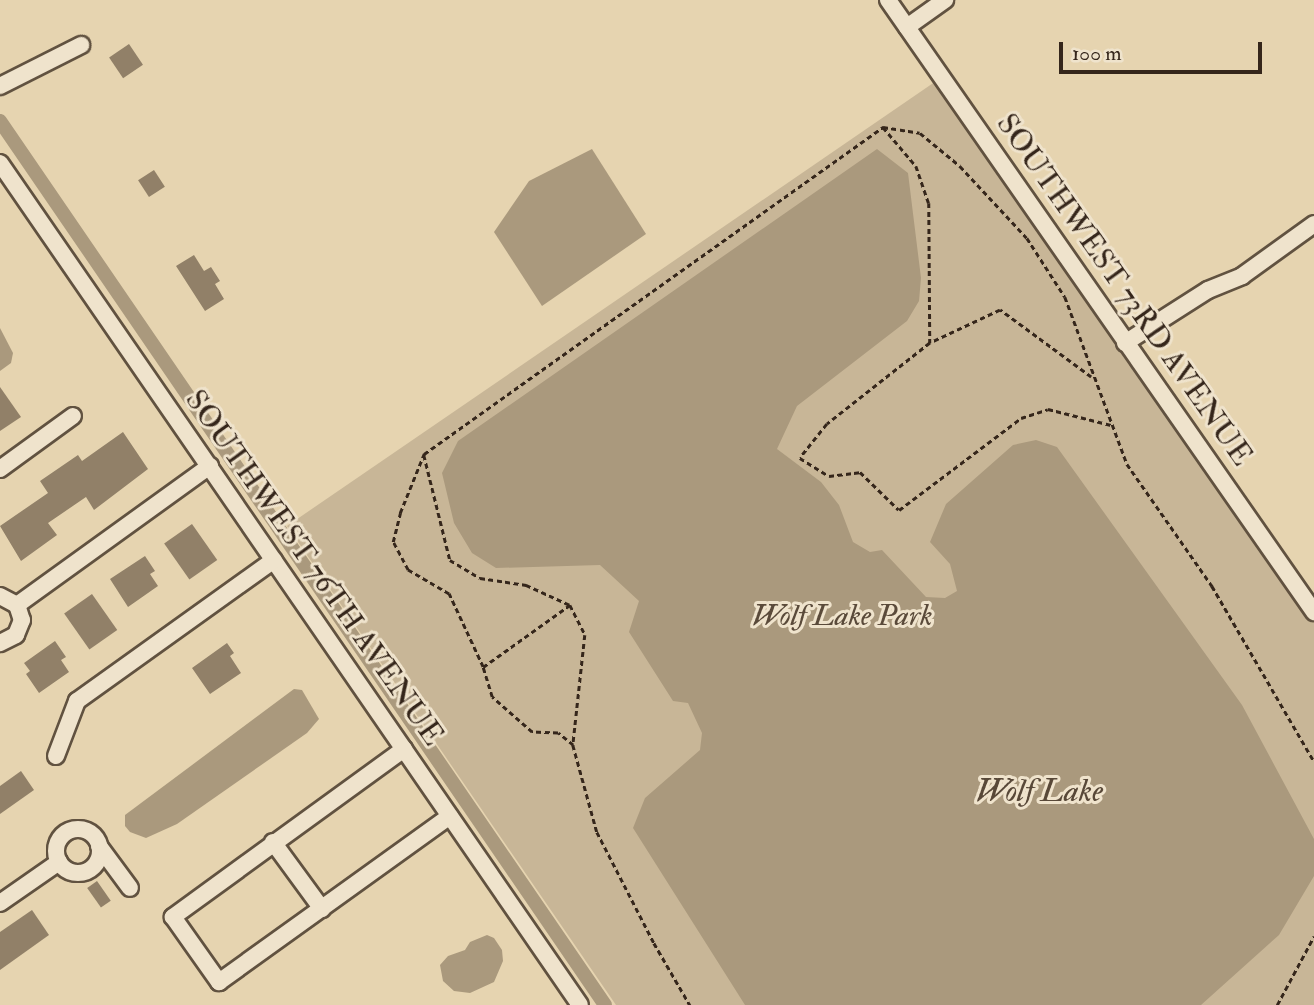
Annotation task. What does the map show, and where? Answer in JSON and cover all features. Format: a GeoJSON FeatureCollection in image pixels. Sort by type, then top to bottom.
{"type":"FeatureCollection","features":[{"type":"Feature","properties":{"kind":"street","name":"SOUTHWEST 73RD AVENUE"},"geometry":{"type":"LineString","coordinates":[[888,0],[1314,612]]}},
{"type":"Feature","properties":{"kind":"street"},"geometry":{"type":"LineString","coordinates":[[907,27],[945,0]]}},
{"type":"Feature","properties":{"kind":"street"},"geometry":{"type":"LineString","coordinates":[[0,86],[81,45]]}},
{"type":"Feature","properties":{"kind":"street","name":"SOUTHWEST 76TH AVENUE"},"geometry":{"type":"LineString","coordinates":[[0,163],[580,1005]]}},
{"type":"Feature","properties":{"kind":"street"},"geometry":{"type":"LineString","coordinates":[[1125,343],[1208,290],[1242,276],[1314,224]]}},
{"type":"Feature","properties":{"kind":"street"},"geometry":{"type":"LineString","coordinates":[[0,469],[73,416]]}},
{"type":"Feature","properties":{"kind":"street"},"geometry":{"type":"LineString","coordinates":[[17,605],[210,466]]}},
{"type":"Feature","properties":{"kind":"street"},"geometry":{"type":"LineString","coordinates":[[56,756],[77,701],[274,559]]}},
{"type":"Feature","properties":{"kind":"street"},"geometry":{"type":"LineString","coordinates":[[0,596],[17,605],[21,612],[20,628],[9,640],[0,643]]}},
{"type":"Feature","properties":{"kind":"street"},"geometry":{"type":"LineString","coordinates":[[404,749],[173,917],[219,982],[450,816]]}},
{"type":"Feature","properties":{"kind":"street"},"geometry":{"type":"LineString","coordinates":[[99,846],[98,860],[89,870],[69,871],[56,855],[59,841],[70,831],[77,829],[92,834],[130,888]]}},
{"type":"Feature","properties":{"kind":"street"},"geometry":{"type":"LineString","coordinates":[[273,842],[323,909]]}},
{"type":"Feature","properties":{"kind":"street"},"geometry":{"type":"LineString","coordinates":[[0,904],[59,862]]}},
{"type":"Feature","properties":{"kind":"path"},"geometry":{"type":"LineString","coordinates":[[883,127],[916,166],[929,203],[930,343]]}},
{"type":"Feature","properties":{"kind":"path"},"geometry":{"type":"LineString","coordinates":[[573,745],[558,733],[532,732],[492,697],[483,667],[449,594],[408,570],[393,542],[400,513],[424,454],[883,127],[920,133],[960,166],[1027,238],[1065,297],[1093,379],[1127,464],[1212,586],[1314,761]]}},
{"type":"Feature","properties":{"kind":"path"},"geometry":{"type":"LineString","coordinates":[[1093,379],[1000,310],[930,343],[827,424],[800,458],[829,476],[860,472],[899,510],[1021,418],[1048,409],[1111,425]]}},
{"type":"Feature","properties":{"kind":"path"},"geometry":{"type":"LineString","coordinates":[[424,454],[450,560],[480,578],[526,585],[570,605],[585,635],[573,745],[597,832],[654,943],[690,1005]]}},
{"type":"Feature","properties":{"kind":"path"},"geometry":{"type":"LineString","coordinates":[[483,667],[570,605]]}},
{"type":"Feature","properties":{"kind":"path"},"geometry":{"type":"LineString","coordinates":[[1277,1005],[1314,936]]}},
{"type":"Feature","properties":{"kind":"green space","name":"Wolf Lake"},"geometry":{"type":"Polygon","coordinates":[[[942,77],[1314,617],[1314,1005],[616,1005],[287,526],[942,77]]]}},
{"type":"Feature","properties":{"kind":"water"},"geometry":{"type":"Polygon","coordinates":[[[592,149],[646,234],[542,306],[494,232],[529,181],[592,149]]]}},
{"type":"Feature","properties":{"kind":"water","name":"Wolf Lake"},"geometry":{"type":"Polygon","coordinates":[[[877,149],[908,173],[921,278],[919,301],[907,321],[797,406],[777,449],[821,482],[839,505],[853,542],[870,552],[882,550],[926,597],[945,598],[957,591],[950,564],[930,542],[946,504],[1013,445],[1036,440],[1057,447],[1242,705],[1314,839],[1314,876],[1279,935],[1201,1005],[745,1005],[633,828],[645,798],[700,750],[702,733],[688,703],[673,701],[629,632],[639,601],[600,565],[496,568],[472,553],[454,523],[442,473],[458,441],[877,149]]]}},
{"type":"Feature","properties":{"kind":"water"},"geometry":{"type":"Polygon","coordinates":[[[0,328],[13,353],[11,363],[0,371],[0,328]]]}},
{"type":"Feature","properties":{"kind":"water"},"geometry":{"type":"Polygon","coordinates":[[[294,689],[302,690],[319,719],[307,733],[177,824],[146,838],[130,832],[125,826],[125,815],[294,689]]]}},
{"type":"Feature","properties":{"kind":"water"},"geometry":{"type":"Polygon","coordinates":[[[487,935],[494,938],[502,950],[503,961],[494,982],[470,993],[454,991],[443,981],[440,965],[448,956],[465,950],[470,942],[487,935]]]}},
{"type":"Feature","properties":{"kind":"building"},"geometry":{"type":"Polygon","coordinates":[[[129,44],[143,65],[123,78],[109,57],[129,44]]]}},
{"type":"Feature","properties":{"kind":"building"},"geometry":{"type":"Polygon","coordinates":[[[154,170],[165,187],[149,197],[138,180],[154,170]]]}},
{"type":"Feature","properties":{"kind":"building"},"geometry":{"type":"Polygon","coordinates":[[[194,255],[204,271],[211,267],[220,281],[215,284],[224,299],[205,311],[176,266],[194,255]]]}},
{"type":"Feature","properties":{"kind":"building"},"geometry":{"type":"Polygon","coordinates":[[[0,387],[21,417],[0,431],[0,387]]]}},
{"type":"Feature","properties":{"kind":"building"},"geometry":{"type":"Polygon","coordinates":[[[123,432],[148,469],[94,510],[86,497],[48,523],[57,535],[21,561],[0,526],[48,493],[40,481],[78,455],[82,461],[123,432]]]}},
{"type":"Feature","properties":{"kind":"building"},"geometry":{"type":"Polygon","coordinates":[[[192,524],[217,560],[189,580],[164,544],[192,524]]]}},
{"type":"Feature","properties":{"kind":"building"},"geometry":{"type":"Polygon","coordinates":[[[145,556],[155,571],[150,574],[158,586],[128,607],[110,579],[145,556]]]}},
{"type":"Feature","properties":{"kind":"building"},"geometry":{"type":"Polygon","coordinates":[[[92,594],[117,630],[89,650],[64,614],[92,594]]]}},
{"type":"Feature","properties":{"kind":"building"},"geometry":{"type":"Polygon","coordinates":[[[55,641],[66,657],[61,660],[69,672],[39,693],[26,674],[30,671],[24,663],[55,641]]]}},
{"type":"Feature","properties":{"kind":"building"},"geometry":{"type":"Polygon","coordinates":[[[227,643],[234,653],[230,656],[241,673],[210,694],[192,668],[227,643]]]}},
{"type":"Feature","properties":{"kind":"building"},"geometry":{"type":"Polygon","coordinates":[[[21,771],[34,790],[0,814],[0,786],[21,771]]]}},
{"type":"Feature","properties":{"kind":"building"},"geometry":{"type":"Polygon","coordinates":[[[97,881],[111,901],[101,908],[87,888],[97,881]]]}},
{"type":"Feature","properties":{"kind":"building"},"geometry":{"type":"Polygon","coordinates":[[[32,910],[49,935],[0,970],[0,932],[32,910]]]}},
{"type":"Feature","properties":{"kind":"waterway"},"geometry":{"type":"LineString","coordinates":[[0,121],[605,1005]]}},
{"type":"Feature","properties":{"kind":"park label","name":"Wolf Lake Park"},"geometry":{"type":"Point","coordinates":[842,616]}}]}
